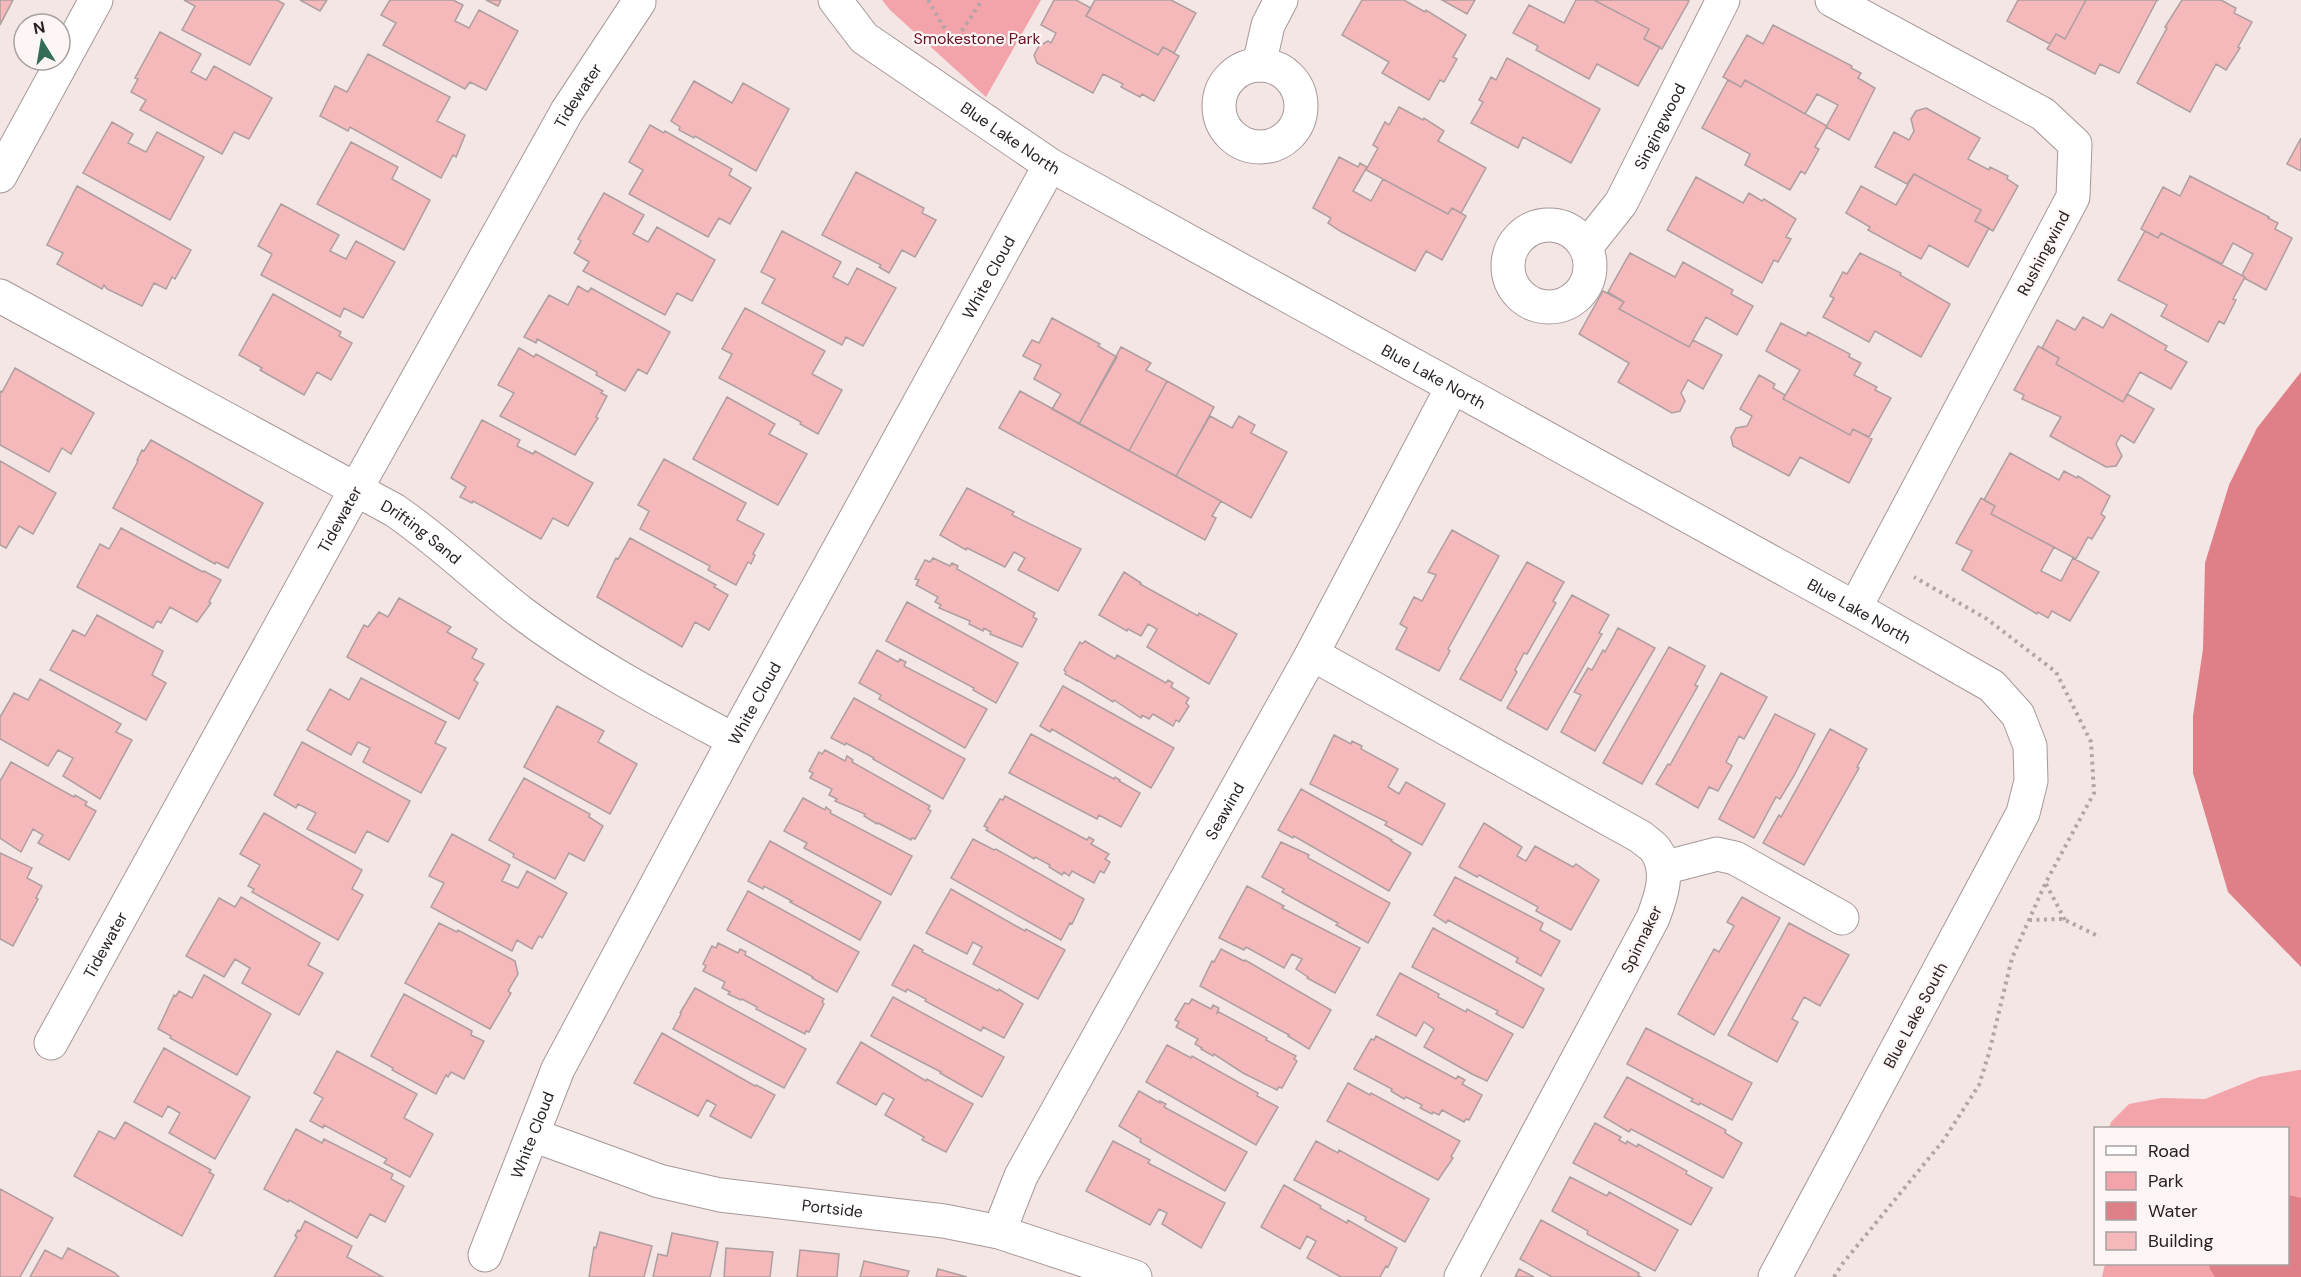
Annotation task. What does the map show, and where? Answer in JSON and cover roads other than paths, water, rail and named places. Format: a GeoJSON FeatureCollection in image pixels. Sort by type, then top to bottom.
{"type":"FeatureCollection","features":[{"type":"Feature","properties":{"kind":"street"},"geometry":{"type":"LineString","coordinates":[[0,176],[96,0]]}},
{"type":"Feature","properties":{"kind":"street","name":"Blue Lake North"},"geometry":{"type":"LineString","coordinates":[[835,0],[864,38],[1050,165],[1855,608],[1992,686],[2018,715],[2030,746]]}},
{"type":"Feature","properties":{"kind":"street"},"geometry":{"type":"LineString","coordinates":[[1258,65],[1268,25],[1281,0]]}},
{"type":"Feature","properties":{"kind":"street","name":"Singingwood"},"geometry":{"type":"LineString","coordinates":[[1586,247],[1621,203],[1723,0]]}},
{"type":"Feature","properties":{"kind":"street","name":"Rushingwind"},"geometry":{"type":"LineString","coordinates":[[1832,0],[2043,114],[2075,144],[2073,197],[1855,608]]}},
{"type":"Feature","properties":{"kind":"street","name":"Tidewater"},"geometry":{"type":"LineString","coordinates":[[51,1043],[567,111],[639,2]]}},
{"type":"Feature","properties":{"kind":"street","name":"White Cloud"},"geometry":{"type":"LineString","coordinates":[[484,1255],[558,1069],[734,740],[1050,165]]}},
{"type":"Feature","properties":{"kind":"street","name":"Drifting Sand"},"geometry":{"type":"LineString","coordinates":[[0,296],[408,519],[523,613],[579,651],[636,687],[734,740]]}},
{"type":"Feature","properties":{"kind":"street","name":"Seawind"},"geometry":{"type":"LineString","coordinates":[[999,1232],[1021,1176],[1312,654],[1452,388]]}},
{"type":"Feature","properties":{"kind":"street"},"geometry":{"type":"LineString","coordinates":[[1312,654],[1641,837],[1655,849],[1663,868],[1717,854],[1735,858],[1842,918]]}},
{"type":"Feature","properties":{"kind":"street","name":"Blue Lake South"},"geometry":{"type":"LineString","coordinates":[[1775,1277],[2023,813],[2031,781],[2030,746]]}},
{"type":"Feature","properties":{"kind":"street","name":"Spinnaker"},"geometry":{"type":"LineString","coordinates":[[1461,1277],[1653,918],[1662,894],[1663,868]]}},
{"type":"Feature","properties":{"kind":"street","name":"Portside"},"geometry":{"type":"LineString","coordinates":[[533,1135],[659,1181],[720,1195],[944,1221],[999,1232],[1135,1277]]}},
{"type":"Feature","properties":{"kind":"water"},"geometry":{"type":"Polygon","coordinates":[[[2301,372],[2301,967],[2228,892],[2193,773],[2193,716],[2203,649],[2205,563],[2229,485],[2257,428],[2301,372]]]}},
{"type":"Feature","properties":{"kind":"water"},"geometry":{"type":"Polygon","coordinates":[[[2289,1195],[2301,1198],[2301,1277],[2215,1277],[2209,1265],[2289,1265],[2289,1195]]]}},
{"type":"Feature","properties":{"kind":"park label","name":"Smokestone Park"},"geometry":{"type":"Point","coordinates":[977,38]}}]}
